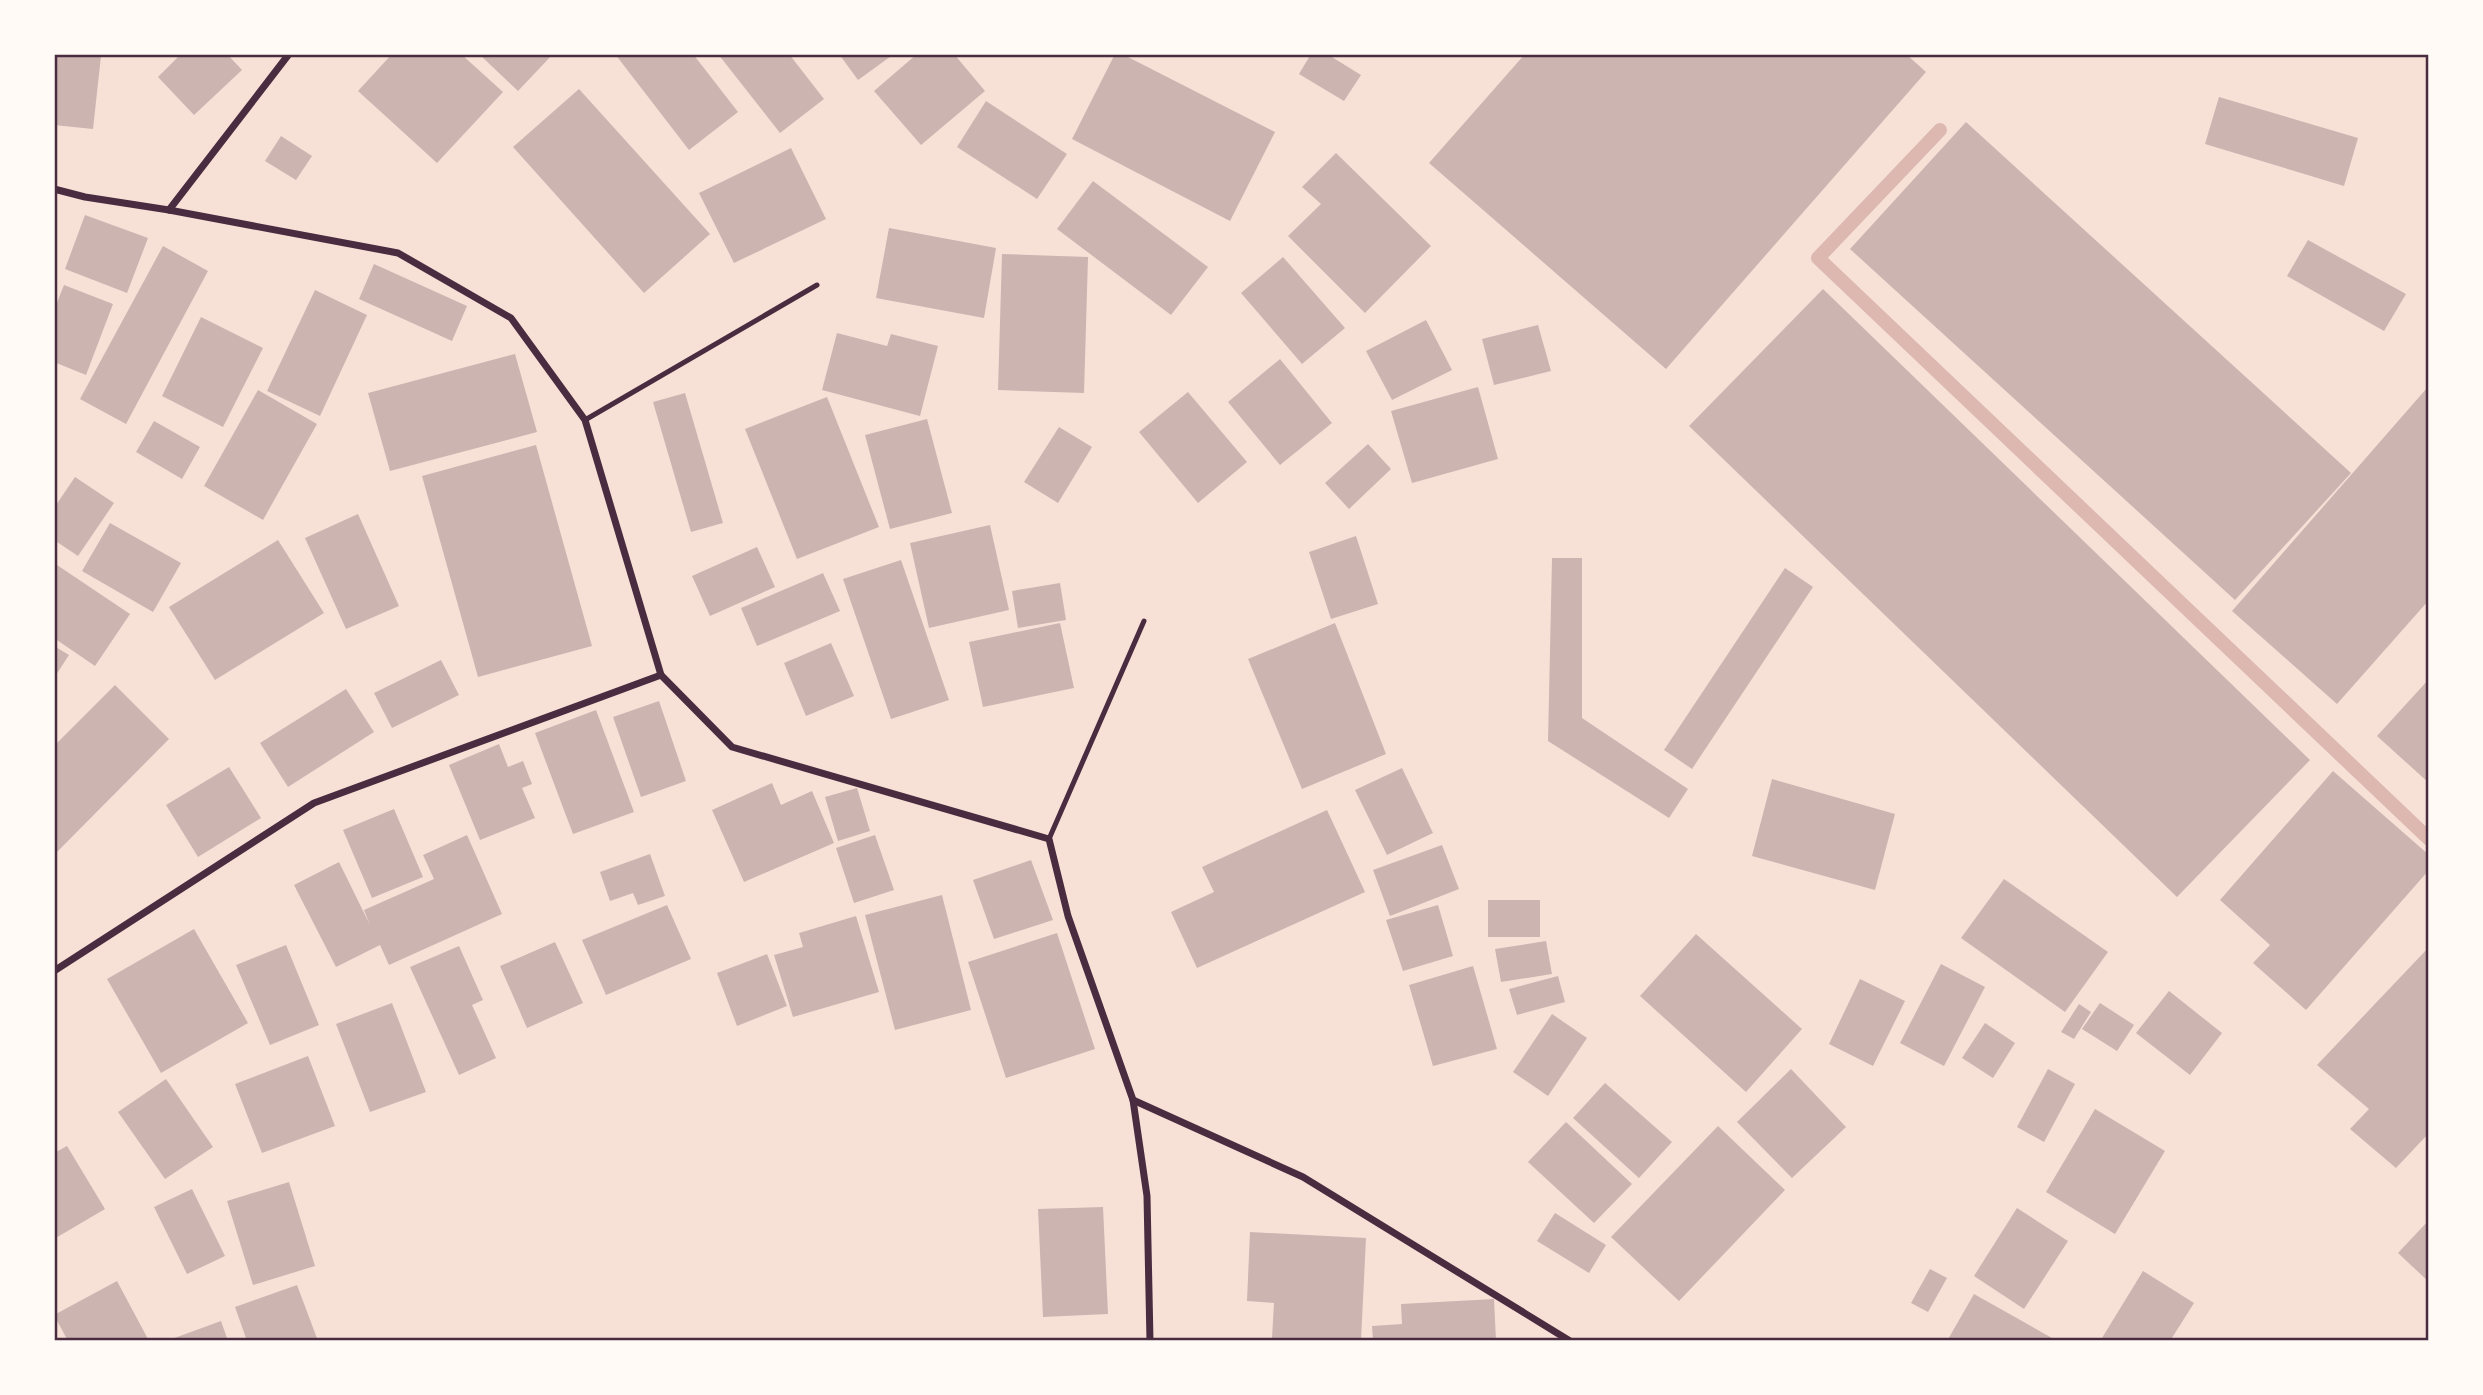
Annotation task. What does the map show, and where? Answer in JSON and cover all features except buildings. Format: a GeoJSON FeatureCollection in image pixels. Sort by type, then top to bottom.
{"type":"FeatureCollection","features":[{"type":"Feature","properties":{"kind":"street"},"geometry":{"type":"LineString","coordinates":[[169,210],[289,54]]}},
{"type":"Feature","properties":{"kind":"street"},"geometry":{"type":"LineString","coordinates":[[54,189],[85,197],[398,253],[511,318],[585,420],[661,675],[732,747],[1049,839],[1068,916],[1133,1100],[1147,1196],[1150,1341]]}},
{"type":"Feature","properties":{"kind":"street"},"geometry":{"type":"LineString","coordinates":[[54,971],[314,803],[661,675]]}},
{"type":"Feature","properties":{"kind":"street"},"geometry":{"type":"LineString","coordinates":[[1133,1100],[1303,1177],[1570,1341]]}},
{"type":"Feature","properties":{"kind":"lane"},"geometry":{"type":"LineString","coordinates":[[585,420],[817,285]]}},
{"type":"Feature","properties":{"kind":"lane"},"geometry":{"type":"LineString","coordinates":[[1049,839],[1144,621]]}},
{"type":"Feature","properties":{"kind":"waterway"},"geometry":{"type":"LineString","coordinates":[[1940,130],[1818,258],[2429,839]]}}]}
